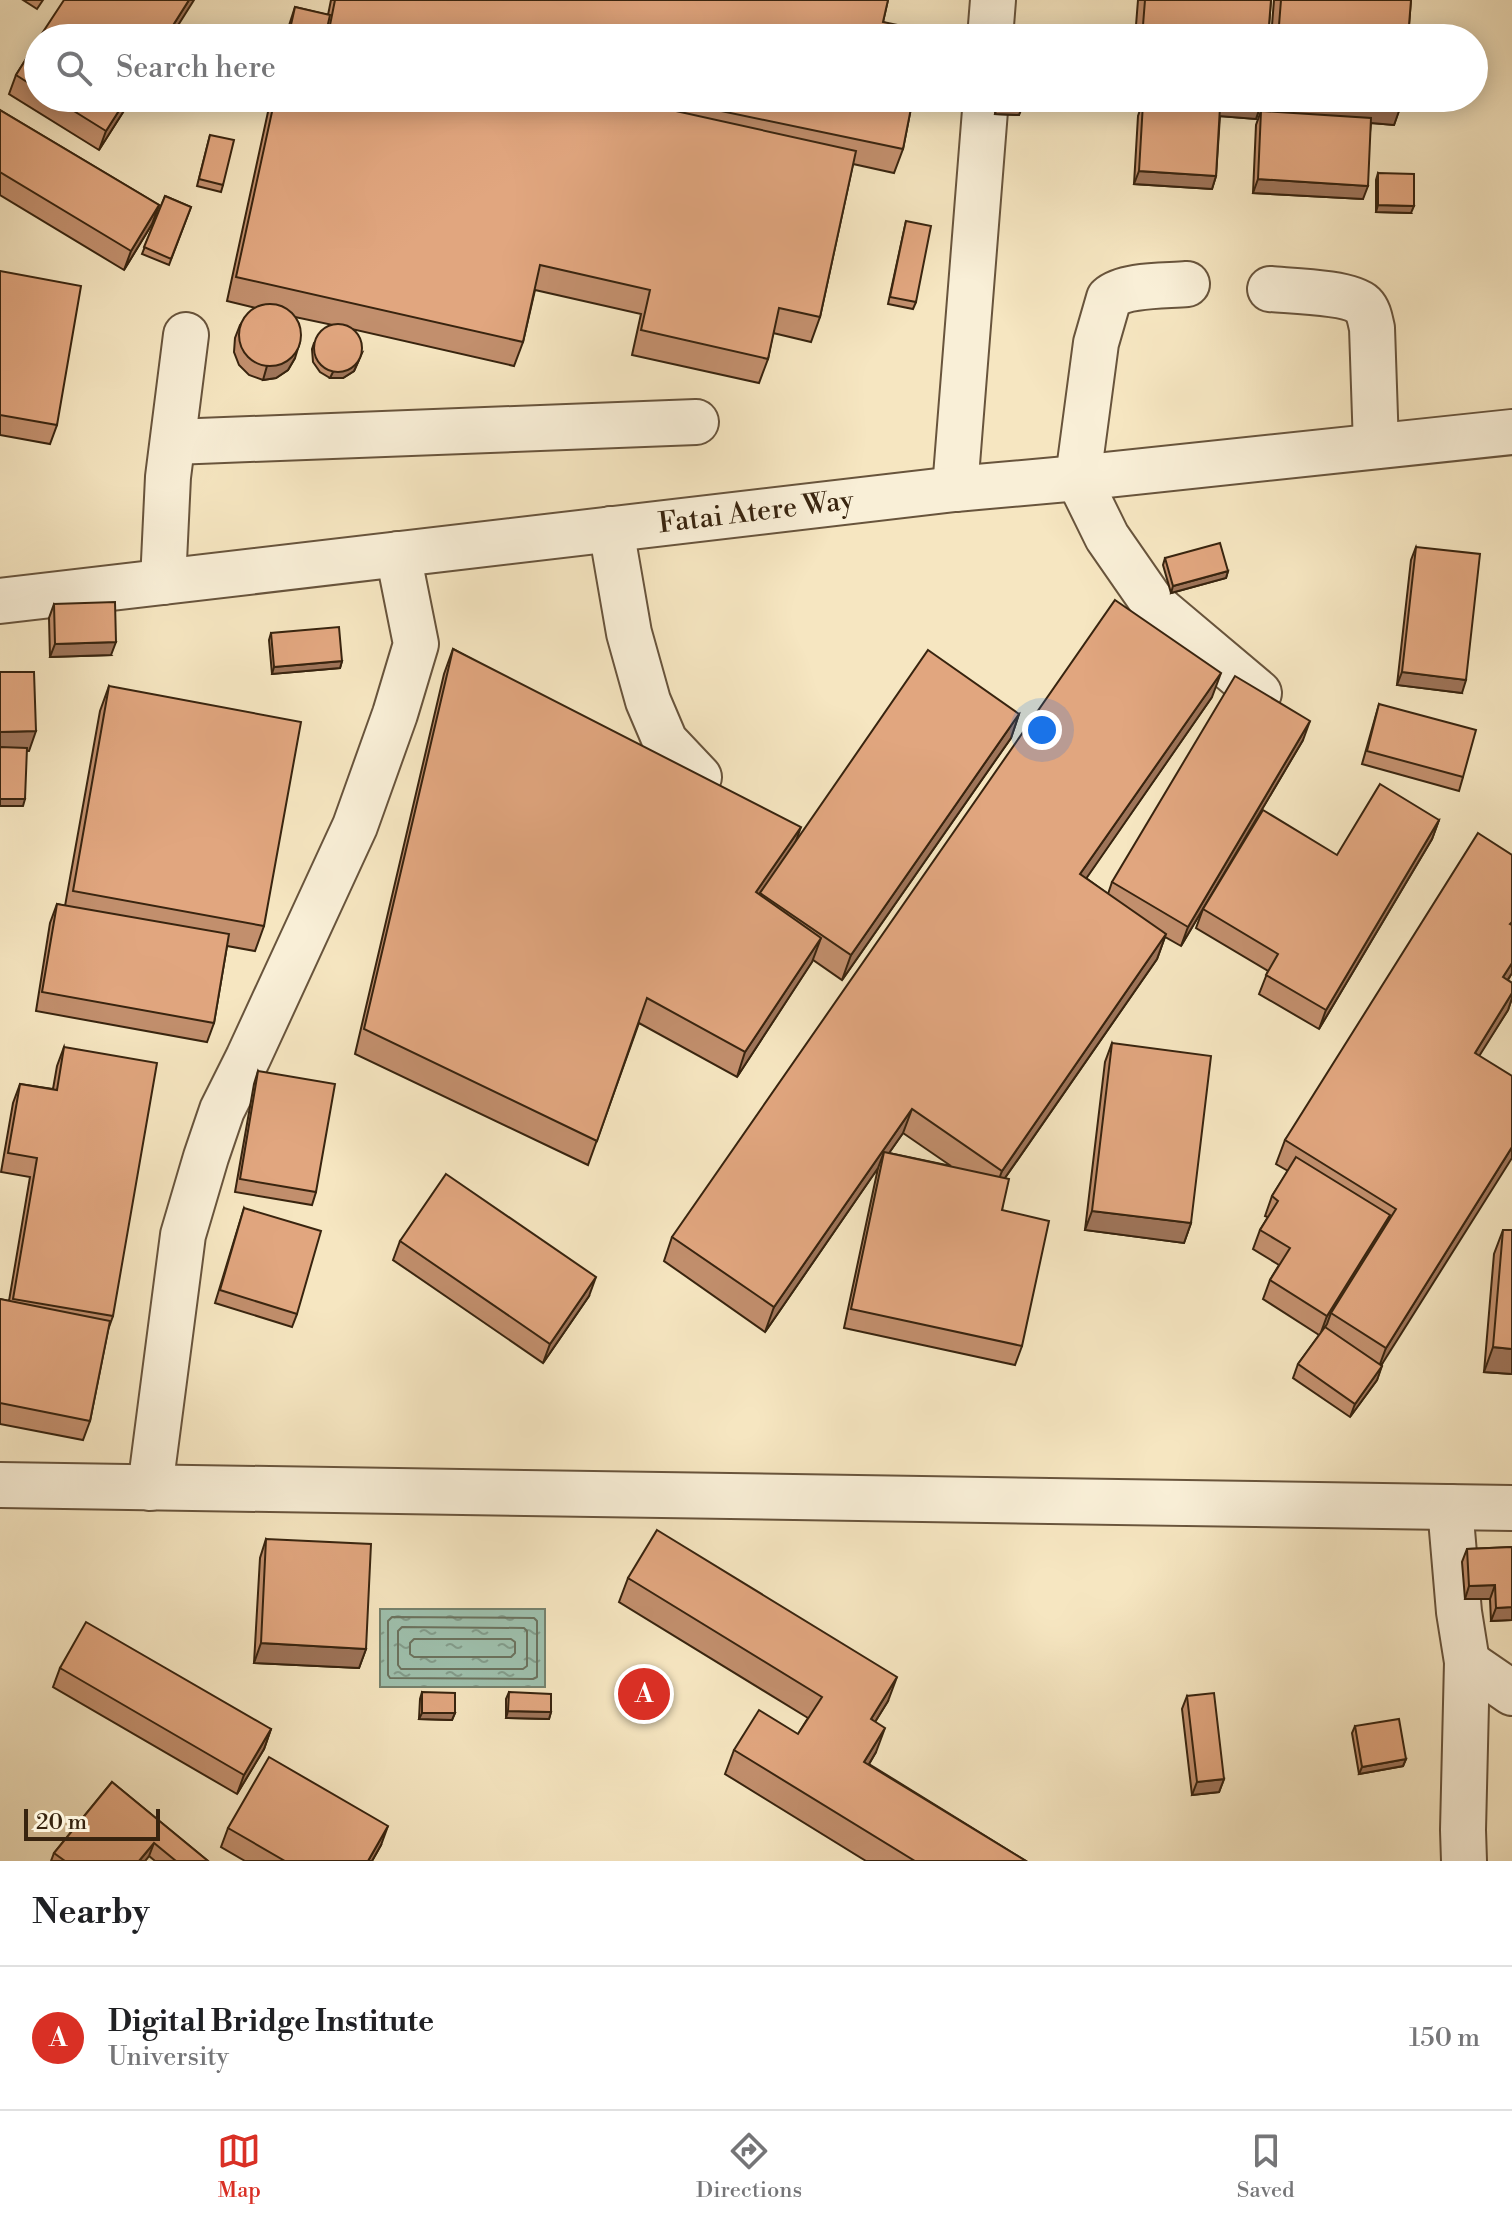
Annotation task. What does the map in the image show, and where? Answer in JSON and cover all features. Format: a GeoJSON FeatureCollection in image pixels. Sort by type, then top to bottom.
{"type":"FeatureCollection","features":[{"type":"Feature","properties":{"kind":"street"},"geometry":{"type":"LineString","coordinates":[[991,24],[993,0]]}},
{"type":"Feature","properties":{"kind":"street"},"geometry":{"type":"LineString","coordinates":[[955,489],[985,112]]}},
{"type":"Feature","properties":{"kind":"street"},"geometry":{"type":"LineString","coordinates":[[1187,284],[1124,290],[1109,298],[1096,343],[1078,478],[1107,537],[1150,599],[1259,693]]}},
{"type":"Feature","properties":{"kind":"street"},"geometry":{"type":"LineString","coordinates":[[1270,289],[1350,297],[1364,305],[1372,328],[1376,446]]}},
{"type":"Feature","properties":{"kind":"street"},"geometry":{"type":"LineString","coordinates":[[163,582],[168,477],[186,335]]}},
{"type":"Feature","properties":{"kind":"street"},"geometry":{"type":"LineString","coordinates":[[173,442],[696,422]]}},
{"type":"Feature","properties":{"kind":"street","name":"Fatai Atere Way"},"geometry":{"type":"LineString","coordinates":[[0,601],[955,489],[1512,431]]}},
{"type":"Feature","properties":{"kind":"street"},"geometry":{"type":"LineString","coordinates":[[611,529],[629,633],[648,701],[665,741],[699,777]]}},
{"type":"Feature","properties":{"kind":"street"},"geometry":{"type":"LineString","coordinates":[[150,1488],[183,1235],[206,1157],[222,1110],[355,826],[416,644],[398,554]]}},
{"type":"Feature","properties":{"kind":"street"},"geometry":{"type":"LineString","coordinates":[[0,1485],[1512,1508]]}},
{"type":"Feature","properties":{"kind":"street"},"geometry":{"type":"LineString","coordinates":[[1450,1507],[1459,1612],[1467,1662],[1464,1861]]}},
{"type":"Feature","properties":{"kind":"street"},"geometry":{"type":"LineString","coordinates":[[1467,1662],[1512,1693]]}},
{"type":"Feature","properties":{"kind":"water"},"geometry":{"type":"Polygon","coordinates":[[[380,1609],[545,1609],[545,1687],[380,1687],[380,1609]]]}},
{"type":"Feature","properties":{"kind":"building"},"geometry":{"type":"Polygon","coordinates":[[[64,0],[189,0],[174,24],[48,24],[64,0]]]}},
{"type":"Feature","properties":{"kind":"building"},"geometry":{"type":"Polygon","coordinates":[[[335,0],[888,0],[883,22],[893,24],[330,24],[335,0]]]}},
{"type":"Feature","properties":{"kind":"building"},"geometry":{"type":"Polygon","coordinates":[[[1145,0],[1271,0],[1269,24],[1143,24],[1145,0]]]}},
{"type":"Feature","properties":{"kind":"building"},"geometry":{"type":"Polygon","coordinates":[[[1281,0],[1411,0],[1409,24],[1279,24],[1281,0]]]}},
{"type":"Feature","properties":{"kind":"building"},"geometry":{"type":"Polygon","coordinates":[[[295,7],[330,15],[328,24],[291,24],[295,7]]]}},
{"type":"Feature","properties":{"kind":"building"},"geometry":{"type":"Polygon","coordinates":[[[24,62],[24,80],[16,75],[24,62]]]}},
{"type":"Feature","properties":{"kind":"building"},"geometry":{"type":"Polygon","coordinates":[[[0,110],[159,205],[131,251],[0,172],[0,110]]]}},
{"type":"Feature","properties":{"kind":"building"},"geometry":{"type":"Polygon","coordinates":[[[75,112],[118,112],[106,131],[75,112]]]}},
{"type":"Feature","properties":{"kind":"building"},"geometry":{"type":"Polygon","coordinates":[[[272,112],[680,112],[856,151],[820,317],[779,308],[768,359],[641,330],[650,290],[540,265],[523,342],[236,277],[272,112]]]}},
{"type":"Feature","properties":{"kind":"building"},"geometry":{"type":"Polygon","coordinates":[[[726,112],[910,112],[903,149],[726,112]]]}},
{"type":"Feature","properties":{"kind":"building"},"geometry":{"type":"Polygon","coordinates":[[[1142,112],[1220,112],[1216,176],[1139,171],[1142,112]]]}},
{"type":"Feature","properties":{"kind":"building"},"geometry":{"type":"Polygon","coordinates":[[[1261,112],[1371,118],[1368,186],[1258,179],[1261,112]]]}},
{"type":"Feature","properties":{"kind":"building"},"geometry":{"type":"Polygon","coordinates":[[[210,135],[234,140],[223,185],[199,179],[210,135]]]}},
{"type":"Feature","properties":{"kind":"building"},"geometry":{"type":"Polygon","coordinates":[[[1378,173],[1414,174],[1414,206],[1378,205],[1378,173]]]}},
{"type":"Feature","properties":{"kind":"building"},"geometry":{"type":"Polygon","coordinates":[[[165,196],[191,207],[171,259],[144,247],[165,196]]]}},
{"type":"Feature","properties":{"kind":"building"},"geometry":{"type":"Polygon","coordinates":[[[906,221],[931,226],[916,302],[890,297],[906,221]]]}},
{"type":"Feature","properties":{"kind":"building"},"geometry":{"type":"Polygon","coordinates":[[[0,271],[81,286],[57,425],[0,415],[0,271]]]}},
{"type":"Feature","properties":{"kind":"building"},"geometry":{"type":"Polygon","coordinates":[[[270,304],[282,306],[292,313],[299,323],[299,347],[292,357],[282,364],[270,366],[258,364],[248,357],[241,347],[239,335],[241,323],[248,313],[258,306],[270,304]]]}},
{"type":"Feature","properties":{"kind":"building"},"geometry":{"type":"Polygon","coordinates":[[[338,324],[355,331],[362,348],[355,365],[338,372],[321,365],[314,348],[321,331],[338,324]]]}},
{"type":"Feature","properties":{"kind":"building"},"geometry":{"type":"Polygon","coordinates":[[[1220,543],[1228,571],[1173,586],[1165,558],[1220,543]]]}},
{"type":"Feature","properties":{"kind":"building"},"geometry":{"type":"Polygon","coordinates":[[[1416,547],[1480,554],[1466,680],[1402,672],[1416,547]]]}},
{"type":"Feature","properties":{"kind":"building"},"geometry":{"type":"Polygon","coordinates":[[[1115,600],[1221,673],[1080,874],[1166,934],[1002,1171],[912,1109],[774,1307],[672,1237],[1115,600]]]}},
{"type":"Feature","properties":{"kind":"building"},"geometry":{"type":"Polygon","coordinates":[[[115,602],[116,642],[55,644],[54,604],[115,602]]]}},
{"type":"Feature","properties":{"kind":"building"},"geometry":{"type":"Polygon","coordinates":[[[339,627],[342,661],[274,667],[271,633],[339,627]]]}},
{"type":"Feature","properties":{"kind":"building"},"geometry":{"type":"Polygon","coordinates":[[[453,649],[801,827],[756,892],[821,938],[745,1052],[647,998],[597,1141],[364,1029],[453,649]]]}},
{"type":"Feature","properties":{"kind":"building"},"geometry":{"type":"Polygon","coordinates":[[[928,650],[1019,714],[851,955],[760,893],[928,650]]]}},
{"type":"Feature","properties":{"kind":"building"},"geometry":{"type":"Polygon","coordinates":[[[0,672],[34,672],[36,731],[0,732],[0,672]]]}},
{"type":"Feature","properties":{"kind":"building"},"geometry":{"type":"Polygon","coordinates":[[[1235,676],[1310,721],[1188,927],[1112,882],[1235,676]]]}},
{"type":"Feature","properties":{"kind":"building"},"geometry":{"type":"Polygon","coordinates":[[[109,686],[301,722],[264,926],[73,891],[109,686]]]}},
{"type":"Feature","properties":{"kind":"building"},"geometry":{"type":"Polygon","coordinates":[[[1379,704],[1476,730],[1463,777],[1367,751],[1379,704]]]}},
{"type":"Feature","properties":{"kind":"building"},"geometry":{"type":"Polygon","coordinates":[[[0,747],[27,748],[25,799],[0,799],[0,747]]]}},
{"type":"Feature","properties":{"kind":"building"},"geometry":{"type":"Polygon","coordinates":[[[1380,784],[1439,820],[1326,1010],[1266,975],[1278,954],[1203,909],[1263,810],[1337,855],[1380,784]]]}},
{"type":"Feature","properties":{"kind":"building"},"geometry":{"type":"Polygon","coordinates":[[[1478,833],[1512,855],[1512,963],[1503,977],[1512,983],[1512,993],[1475,1053],[1512,1076],[1512,1147],[1386,1348],[1331,1313],[1396,1209],[1285,1140],[1478,833]]]}},
{"type":"Feature","properties":{"kind":"building"},"geometry":{"type":"Polygon","coordinates":[[[57,904],[229,934],[214,1023],[42,992],[57,904]]]}},
{"type":"Feature","properties":{"kind":"building"},"geometry":{"type":"Polygon","coordinates":[[[1112,1043],[1211,1056],[1191,1223],[1092,1211],[1112,1043]]]}},
{"type":"Feature","properties":{"kind":"building"},"geometry":{"type":"Polygon","coordinates":[[[64,1047],[157,1063],[113,1316],[13,1299],[37,1158],[8,1153],[20,1084],[57,1090],[64,1047]]]}},
{"type":"Feature","properties":{"kind":"building"},"geometry":{"type":"Polygon","coordinates":[[[258,1071],[335,1084],[316,1192],[240,1179],[258,1071]]]}},
{"type":"Feature","properties":{"kind":"building"},"geometry":{"type":"Polygon","coordinates":[[[884,1152],[1009,1179],[1002,1210],[1049,1221],[1022,1346],[851,1309],[884,1152]]]}},
{"type":"Feature","properties":{"kind":"building"},"geometry":{"type":"Polygon","coordinates":[[[1296,1157],[1390,1215],[1327,1316],[1270,1280],[1290,1248],[1260,1230],[1278,1201],[1272,1196],[1296,1157]]]}},
{"type":"Feature","properties":{"kind":"building"},"geometry":{"type":"Polygon","coordinates":[[[446,1174],[596,1277],[550,1344],[400,1241],[446,1174]]]}},
{"type":"Feature","properties":{"kind":"building"},"geometry":{"type":"Polygon","coordinates":[[[244,1208],[321,1231],[297,1314],[220,1290],[244,1208]]]}},
{"type":"Feature","properties":{"kind":"building"},"geometry":{"type":"Polygon","coordinates":[[[1503,1230],[1512,1230],[1512,1349],[1493,1347],[1503,1230]]]}},
{"type":"Feature","properties":{"kind":"building"},"geometry":{"type":"Polygon","coordinates":[[[0,1299],[110,1321],[90,1421],[0,1403],[0,1299]]]}},
{"type":"Feature","properties":{"kind":"building"},"geometry":{"type":"Polygon","coordinates":[[[1325,1327],[1382,1366],[1355,1404],[1298,1364],[1325,1327]]]}},
{"type":"Feature","properties":{"kind":"building"},"geometry":{"type":"Polygon","coordinates":[[[657,1530],[897,1677],[871,1719],[885,1728],[864,1762],[1026,1861],[915,1861],[734,1750],[759,1710],[798,1734],[822,1697],[628,1578],[657,1530]]]}},
{"type":"Feature","properties":{"kind":"building"},"geometry":{"type":"Polygon","coordinates":[[[266,1539],[371,1544],[366,1649],[261,1643],[266,1539]]]}},
{"type":"Feature","properties":{"kind":"building"},"geometry":{"type":"Polygon","coordinates":[[[1512,1547],[1512,1607],[1496,1608],[1495,1585],[1469,1586],[1467,1549],[1512,1547]]]}},
{"type":"Feature","properties":{"kind":"building"},"geometry":{"type":"Polygon","coordinates":[[[86,1622],[271,1729],[244,1775],[60,1668],[86,1622]]]}},
{"type":"Feature","properties":{"kind":"building"},"geometry":{"type":"Polygon","coordinates":[[[422,1692],[455,1693],[455,1713],[422,1713],[422,1692]]]}},
{"type":"Feature","properties":{"kind":"building"},"geometry":{"type":"Polygon","coordinates":[[[509,1692],[551,1694],[551,1712],[508,1711],[509,1692]]]}},
{"type":"Feature","properties":{"kind":"building"},"geometry":{"type":"Polygon","coordinates":[[[1214,1693],[1224,1779],[1197,1782],[1187,1696],[1214,1693]]]}},
{"type":"Feature","properties":{"kind":"building"},"geometry":{"type":"Polygon","coordinates":[[[1399,1719],[1406,1759],[1362,1767],[1355,1726],[1399,1719]]]}},
{"type":"Feature","properties":{"kind":"building"},"geometry":{"type":"Polygon","coordinates":[[[269,1757],[388,1826],[368,1861],[285,1861],[228,1828],[269,1757]]]}},
{"type":"Feature","properties":{"kind":"building"},"geometry":{"type":"Polygon","coordinates":[[[112,1782],[208,1861],[176,1861],[154,1843],[139,1861],[65,1861],[54,1853],[112,1782]]]}},
{"type":"Feature","properties":{"kind":"place","name":"Digital Bridge Institute"},"geometry":{"type":"Point","coordinates":[644,1694]}}]}
